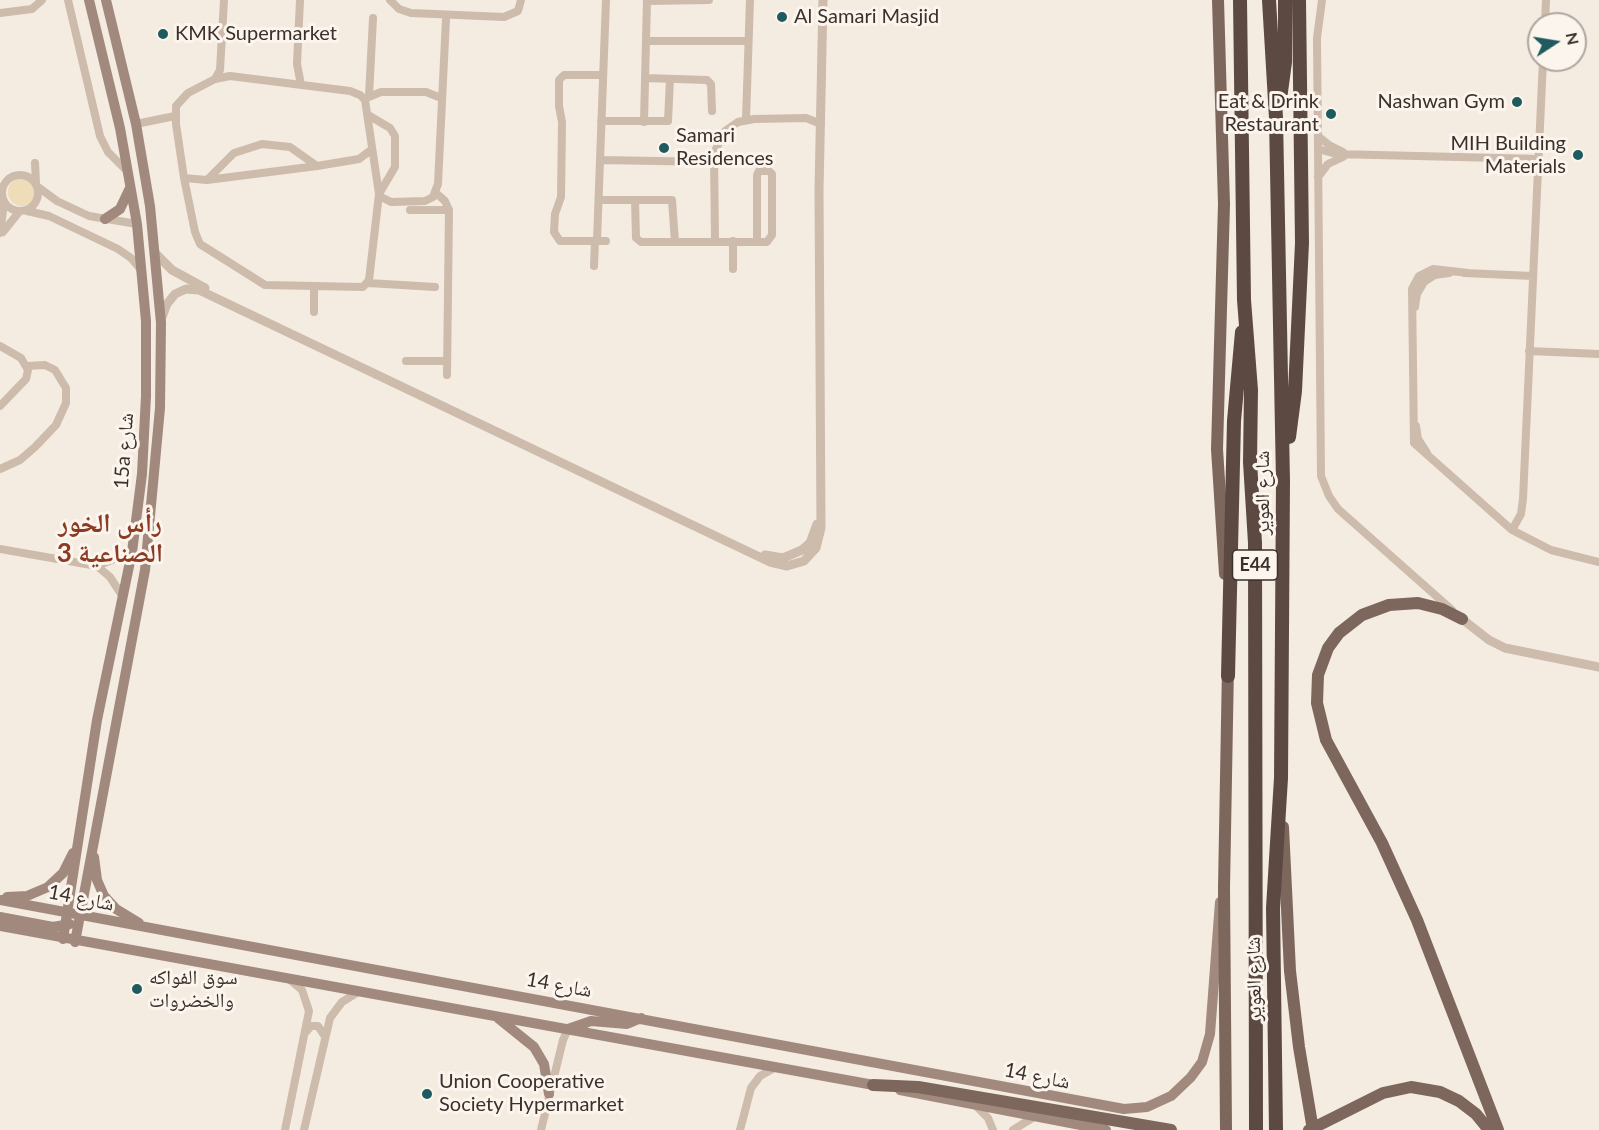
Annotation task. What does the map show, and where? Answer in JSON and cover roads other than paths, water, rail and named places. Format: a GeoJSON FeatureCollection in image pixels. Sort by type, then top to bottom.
{"type":"FeatureCollection","features":[{"type":"Feature","properties":{"kind":"highway","name":"شارع العوير"},"geometry":{"type":"LineString","coordinates":[[1240,0],[1244,300],[1251,380],[1250,462],[1255,543],[1256,1130]]}},
{"type":"Feature","properties":{"kind":"highway","name":"شارع العوير"},"geometry":{"type":"LineString","coordinates":[[1269,0],[1276,118],[1283,481],[1281,778],[1273,908],[1276,1130]]}},
{"type":"Feature","properties":{"kind":"highway"},"geometry":{"type":"LineString","coordinates":[[1276,118],[1285,62],[1285,0]]}},
{"type":"Feature","properties":{"kind":"highway"},"geometry":{"type":"LineString","coordinates":[[1283,481],[1295,391],[1301,274],[1302,164],[1299,0]]}},
{"type":"Feature","properties":{"kind":"highway"},"geometry":{"type":"LineString","coordinates":[[1228,676],[1233,421],[1244,300]]}},
{"type":"Feature","properties":{"kind":"main road","name":"15a شارع"},"geometry":{"type":"LineString","coordinates":[[73,915],[82,821],[98,720],[132,552],[142,474],[146,350],[142,272],[130,179],[89,0]]}},
{"type":"Feature","properties":{"kind":"main road","name":"15a شارع"},"geometry":{"type":"LineString","coordinates":[[63,939],[66,926],[73,915],[94,830],[145,570],[159,443],[161,322],[156,254],[136,124],[106,0]]}},
{"type":"Feature","properties":{"kind":"main road"},"geometry":{"type":"LineString","coordinates":[[1218,0],[1224,204],[1217,449],[1228,676],[1224,888],[1226,1130]]}},
{"type":"Feature","properties":{"kind":"main road"},"geometry":{"type":"LineString","coordinates":[[105,219],[120,209],[130,179]]}},
{"type":"Feature","properties":{"kind":"main road"},"geometry":{"type":"LineString","coordinates":[[137,224],[148,235],[155,306],[161,322]]}},
{"type":"Feature","properties":{"kind":"main road"},"geometry":{"type":"LineString","coordinates":[[142,474],[143,490],[136,567],[139,570],[145,570]]}},
{"type":"Feature","properties":{"kind":"main road"},"geometry":{"type":"LineString","coordinates":[[1462,618],[1442,609],[1418,603],[1389,605],[1362,615],[1339,633],[1328,648],[1318,675],[1317,703],[1326,740],[1382,843],[1417,920],[1498,1130]]}},
{"type":"Feature","properties":{"kind":"main road"},"geometry":{"type":"LineString","coordinates":[[1281,778],[1290,971],[1299,1047],[1313,1130]]}},
{"type":"Feature","properties":{"kind":"main road"},"geometry":{"type":"LineString","coordinates":[[0,899],[27,896],[56,881],[69,864],[82,821]]}},
{"type":"Feature","properties":{"kind":"main road"},"geometry":{"type":"LineString","coordinates":[[94,830],[95,872],[100,888],[116,909],[147,928]]}},
{"type":"Feature","properties":{"kind":"main road","name":"شارع 14"},"geometry":{"type":"LineString","coordinates":[[0,899],[330,964],[641,1018],[1111,1108],[1138,1109],[1163,1100],[1185,1084],[1202,1062],[1210,1035],[1216,932],[1224,888]]}},
{"type":"Feature","properties":{"kind":"main road"},"geometry":{"type":"LineString","coordinates":[[73,915],[75,942]]}},
{"type":"Feature","properties":{"kind":"main road"},"geometry":{"type":"LineString","coordinates":[[0,917],[53,927],[66,926]]}},
{"type":"Feature","properties":{"kind":"main road"},"geometry":{"type":"LineString","coordinates":[[0,926],[75,942],[284,976],[1106,1130]]}},
{"type":"Feature","properties":{"kind":"main road"},"geometry":{"type":"LineString","coordinates":[[326,984],[330,964]]}},
{"type":"Feature","properties":{"kind":"main road"},"geometry":{"type":"LineString","coordinates":[[495,1016],[534,1047],[544,1064],[549,1094]]}},
{"type":"Feature","properties":{"kind":"main road"},"geometry":{"type":"LineString","coordinates":[[568,1029],[591,1021],[627,1024],[641,1018]]}},
{"type":"Feature","properties":{"kind":"main road"},"geometry":{"type":"LineString","coordinates":[[873,1085],[918,1087],[1171,1130]]}},
{"type":"Feature","properties":{"kind":"main road"},"geometry":{"type":"LineString","coordinates":[[1309,1130],[1393,1089],[1420,1088],[1440,1092],[1459,1101],[1476,1114],[1489,1130]]}},
{"type":"Feature","properties":{"kind":"street"},"geometry":{"type":"LineString","coordinates":[[0,13],[28,11],[42,0]]}},
{"type":"Feature","properties":{"kind":"street"},"geometry":{"type":"LineString","coordinates":[[68,0],[100,136],[108,152],[130,179]]}},
{"type":"Feature","properties":{"kind":"street"},"geometry":{"type":"LineString","coordinates":[[215,79],[220,70],[224,0]]}},
{"type":"Feature","properties":{"kind":"street"},"geometry":{"type":"LineString","coordinates":[[300,0],[297,64],[301,85]]}},
{"type":"Feature","properties":{"kind":"street"},"geometry":{"type":"LineString","coordinates":[[390,0],[399,9],[411,13],[504,17],[518,11],[521,0]]}},
{"type":"Feature","properties":{"kind":"street"},"geometry":{"type":"LineString","coordinates":[[594,266],[599,241],[606,0]]}},
{"type":"Feature","properties":{"kind":"street"},"geometry":{"type":"LineString","coordinates":[[644,122],[647,0],[709,0]]}},
{"type":"Feature","properties":{"kind":"street"},"geometry":{"type":"LineString","coordinates":[[746,119],[750,0]]}},
{"type":"Feature","properties":{"kind":"street"},"geometry":{"type":"LineString","coordinates":[[156,254],[172,270],[222,298],[778,565],[787,566],[804,561],[811,555],[819,540],[823,0]]}},
{"type":"Feature","properties":{"kind":"street"},"geometry":{"type":"LineString","coordinates":[[1322,0],[1317,38],[1321,476],[1329,496],[1338,509],[1489,640],[1505,648],[1599,667]]}},
{"type":"Feature","properties":{"kind":"street"},"geometry":{"type":"LineString","coordinates":[[368,283],[379,194],[371,150],[367,97],[373,18]]}},
{"type":"Feature","properties":{"kind":"street"},"geometry":{"type":"LineString","coordinates":[[436,193],[446,19]]}},
{"type":"Feature","properties":{"kind":"street"},"geometry":{"type":"LineString","coordinates":[[646,41],[748,41]]}},
{"type":"Feature","properties":{"kind":"street"},"geometry":{"type":"LineString","coordinates":[[1512,530],[1522,506],[1543,72]]}},
{"type":"Feature","properties":{"kind":"street"},"geometry":{"type":"LineString","coordinates":[[599,241],[560,241],[554,236],[555,214],[561,196],[562,122],[559,106],[559,80],[564,75],[603,75]]}},
{"type":"Feature","properties":{"kind":"street"},"geometry":{"type":"LineString","coordinates":[[435,287],[368,283],[360,288],[265,285],[205,249],[195,232],[175,116],[176,106],[183,97],[215,79],[230,76],[355,92],[367,97],[381,92],[426,92],[441,98]]}},
{"type":"Feature","properties":{"kind":"street"},"geometry":{"type":"LineString","coordinates":[[645,78],[709,81],[711,111]]}},
{"type":"Feature","properties":{"kind":"street"},"geometry":{"type":"LineString","coordinates":[[601,121],[665,123],[670,118],[670,79]]}},
{"type":"Feature","properties":{"kind":"street"},"geometry":{"type":"LineString","coordinates":[[806,118],[821,111]]}},
{"type":"Feature","properties":{"kind":"street"},"geometry":{"type":"LineString","coordinates":[[368,115],[390,128],[395,136],[394,167],[379,194]]}},
{"type":"Feature","properties":{"kind":"street"},"geometry":{"type":"LineString","coordinates":[[136,124],[175,116]]}},
{"type":"Feature","properties":{"kind":"street"},"geometry":{"type":"LineString","coordinates":[[715,241],[714,162],[720,138],[731,126],[746,119],[806,118],[821,124]]}},
{"type":"Feature","properties":{"kind":"street"},"geometry":{"type":"LineString","coordinates":[[1318,136],[1336,149],[1356,154]]}},
{"type":"Feature","properties":{"kind":"street"},"geometry":{"type":"LineString","coordinates":[[207,180],[234,153],[262,144],[290,147],[317,166]]}},
{"type":"Feature","properties":{"kind":"street"},"geometry":{"type":"LineString","coordinates":[[1318,149],[1331,154],[1539,159]]}},
{"type":"Feature","properties":{"kind":"street"},"geometry":{"type":"LineString","coordinates":[[184,178],[207,180],[317,166],[359,159],[371,150]]}},
{"type":"Feature","properties":{"kind":"street"},"geometry":{"type":"LineString","coordinates":[[1318,177],[1333,160],[1356,154]]}},
{"type":"Feature","properties":{"kind":"street"},"geometry":{"type":"LineString","coordinates":[[600,160],[714,162]]}},
{"type":"Feature","properties":{"kind":"street"},"geometry":{"type":"LineString","coordinates":[[35,163],[38,198],[0,234],[3,186],[35,163]]}},
{"type":"Feature","properties":{"kind":"street"},"geometry":{"type":"LineString","coordinates":[[635,200],[639,242],[715,241],[733,242],[757,242],[767,242],[772,237],[772,174],[769,171],[759,171],[757,174],[757,242]]}},
{"type":"Feature","properties":{"kind":"street"},"geometry":{"type":"LineString","coordinates":[[0,174],[32,178],[37,185],[73,210],[89,216],[137,224]]}},
{"type":"Feature","properties":{"kind":"street"},"geometry":{"type":"LineString","coordinates":[[379,194],[392,202],[425,201],[436,193]]}},
{"type":"Feature","properties":{"kind":"street"},"geometry":{"type":"LineString","coordinates":[[436,193],[445,201],[449,210],[447,375]]}},
{"type":"Feature","properties":{"kind":"street"},"geometry":{"type":"LineString","coordinates":[[2,199],[8,207],[49,216],[118,249],[131,258],[142,272]]}},
{"type":"Feature","properties":{"kind":"street"},"geometry":{"type":"LineString","coordinates":[[599,200],[673,201],[675,242]]}},
{"type":"Feature","properties":{"kind":"street"},"geometry":{"type":"LineString","coordinates":[[411,210],[449,210]]}},
{"type":"Feature","properties":{"kind":"street"},"geometry":{"type":"LineString","coordinates":[[733,242],[733,269]]}},
{"type":"Feature","properties":{"kind":"street"},"geometry":{"type":"LineString","coordinates":[[1533,276],[1440,274],[1424,282],[1417,294],[1413,320],[1414,444],[1512,530],[1551,550],[1599,562]]}},
{"type":"Feature","properties":{"kind":"street"},"geometry":{"type":"LineString","coordinates":[[314,287],[314,312]]}},
{"type":"Feature","properties":{"kind":"street"},"geometry":{"type":"LineString","coordinates":[[161,322],[167,304],[180,291],[193,289],[222,298]]}},
{"type":"Feature","properties":{"kind":"street"},"geometry":{"type":"LineString","coordinates":[[0,346],[21,358],[27,366],[26,379],[0,406]]}},
{"type":"Feature","properties":{"kind":"street"},"geometry":{"type":"LineString","coordinates":[[1529,351],[1599,354]]}},
{"type":"Feature","properties":{"kind":"street"},"geometry":{"type":"LineString","coordinates":[[406,361],[447,361]]}},
{"type":"Feature","properties":{"kind":"street"},"geometry":{"type":"LineString","coordinates":[[0,469],[20,460],[35,447],[56,424],[66,403],[66,388],[56,370],[45,365],[27,366]]}},
{"type":"Feature","properties":{"kind":"street"},"geometry":{"type":"LineString","coordinates":[[0,549],[97,566],[110,577],[123,597]]}},
{"type":"Feature","properties":{"kind":"street"},"geometry":{"type":"LineString","coordinates":[[97,566],[132,552]]}},
{"type":"Feature","properties":{"kind":"street"},"geometry":{"type":"LineString","coordinates":[[284,976],[302,990],[309,1011],[285,1130]]}},
{"type":"Feature","properties":{"kind":"street"},"geometry":{"type":"LineString","coordinates":[[304,1130],[324,1035],[334,1010],[350,995],[360,991]]}},
{"type":"Feature","properties":{"kind":"street"},"geometry":{"type":"LineString","coordinates":[[306,1032],[314,1025],[321,1028],[324,1035]]}},
{"type":"Feature","properties":{"kind":"street"},"geometry":{"type":"LineString","coordinates":[[542,1130],[549,1094],[568,1029]]}},
{"type":"Feature","properties":{"kind":"street"},"geometry":{"type":"LineString","coordinates":[[740,1130],[751,1088],[760,1076],[777,1067]]}},
{"type":"Feature","properties":{"kind":"street"},"geometry":{"type":"LineString","coordinates":[[976,1106],[988,1118],[993,1130]]}},
{"type":"Feature","properties":{"kind":"street"},"geometry":{"type":"LineString","coordinates":[[1013,1130],[1034,1117]]}},
{"type":"Feature","properties":{"kind":"place","name":"Al Samari Masjid"},"geometry":{"type":"Point","coordinates":[782,17]}},
{"type":"Feature","properties":{"kind":"place","name":"KMK Supermarket"},"geometry":{"type":"Point","coordinates":[163,34]}},
{"type":"Feature","properties":{"kind":"place","name":"Nashwan Gym"},"geometry":{"type":"Point","coordinates":[1517,102]}},
{"type":"Feature","properties":{"kind":"place","name":"Eat & Drink Restaurant"},"geometry":{"type":"Point","coordinates":[1331,114]}},
{"type":"Feature","properties":{"kind":"place","name":"Samari Residences"},"geometry":{"type":"Point","coordinates":[664,148]}},
{"type":"Feature","properties":{"kind":"place","name":"MIH Building Materials"},"geometry":{"type":"Point","coordinates":[1578,155]}},
{"type":"Feature","properties":{"kind":"place","name":"سوق الفواكه والخضروات"},"geometry":{"type":"Point","coordinates":[137,989]}},
{"type":"Feature","properties":{"kind":"place","name":"Union Cooperative Society Hypermarket"},"geometry":{"type":"Point","coordinates":[427,1094]}},
{"type":"Feature","properties":{"kind":"district","name":"رأس الخور الصناعية 3"},"geometry":{"type":"Point","coordinates":[110,539]}}]}
